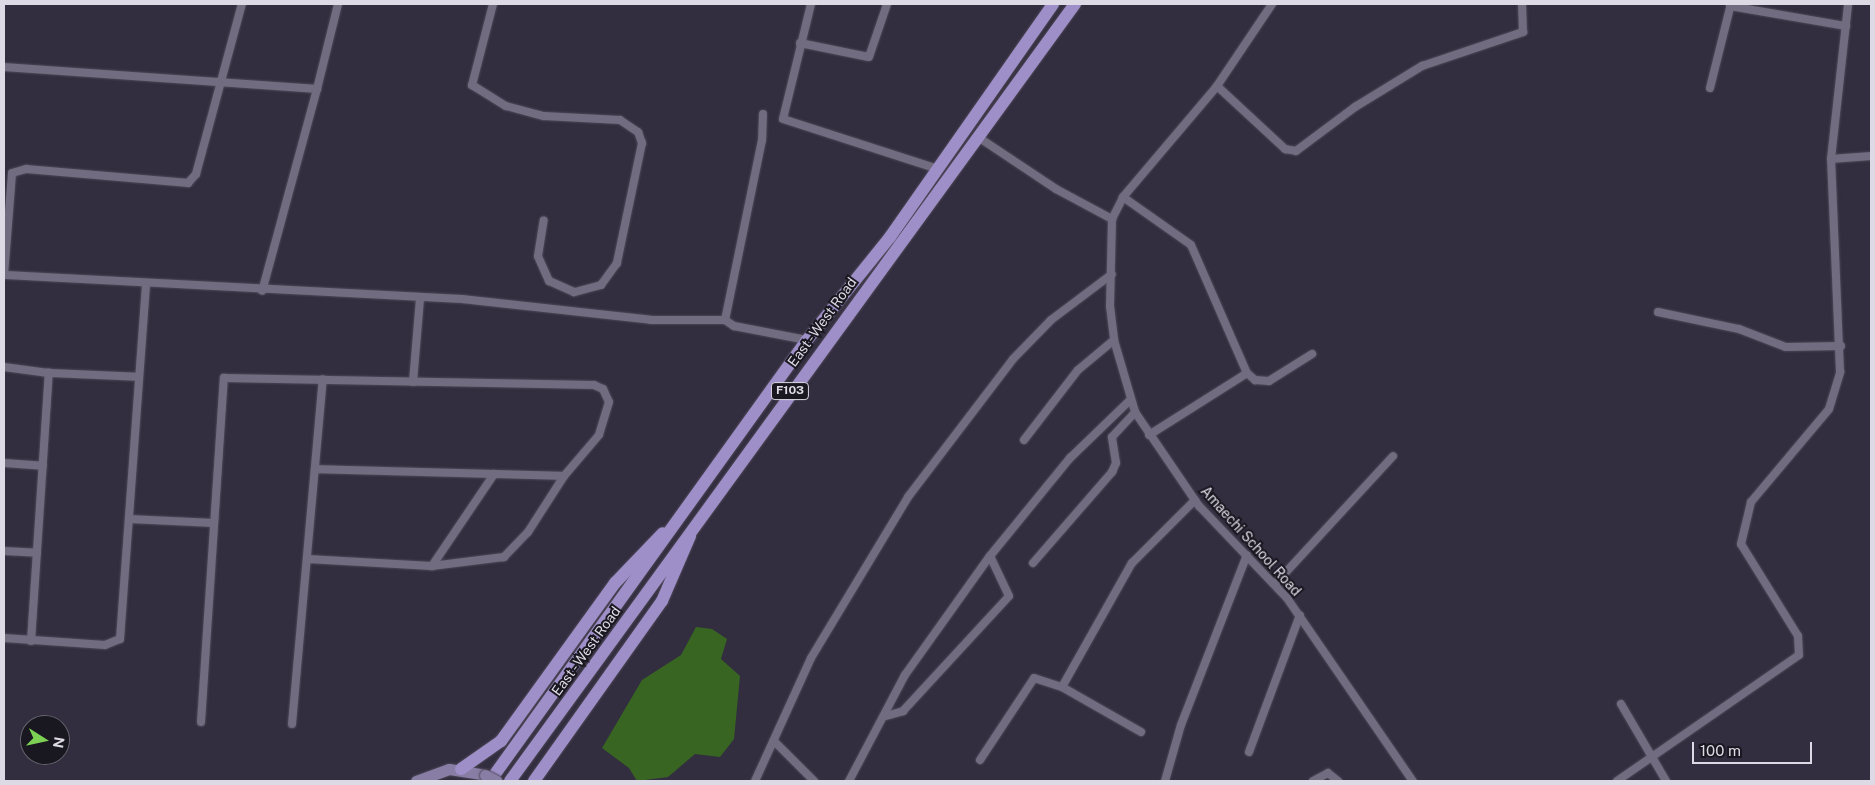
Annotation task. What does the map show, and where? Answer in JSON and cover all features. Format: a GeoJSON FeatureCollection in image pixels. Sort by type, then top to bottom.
{"type":"FeatureCollection","features":[{"type":"Feature","properties":{"kind":"main road","name":"East - West Road"},"geometry":{"type":"LineString","coordinates":[[487,778],[807,340],[890,237],[935,168],[1053,4]]}},
{"type":"Feature","properties":{"kind":"main road","name":"East - West Road"},"geometry":{"type":"LineString","coordinates":[[510,781],[696,520],[1075,4]]}},
{"type":"Feature","properties":{"kind":"main road"},"geometry":{"type":"LineString","coordinates":[[461,769],[501,741],[615,583],[679,517]]}},
{"type":"Feature","properties":{"kind":"main road"},"geometry":{"type":"LineString","coordinates":[[534,781],[662,601],[679,569],[696,520]]}},
{"type":"Feature","properties":{"kind":"main road"},"geometry":{"type":"LineString","coordinates":[[416,781],[443,770],[461,769],[497,781]]}},
{"type":"Feature","properties":{"kind":"street"},"geometry":{"type":"LineString","coordinates":[[242,4],[196,174],[188,183],[26,169],[12,173],[5,275],[262,291],[420,298],[651,320],[725,320],[734,326],[807,340]]}},
{"type":"Feature","properties":{"kind":"street"},"geometry":{"type":"LineString","coordinates":[[262,291],[317,90],[338,4]]}},
{"type":"Feature","properties":{"kind":"street"},"geometry":{"type":"LineString","coordinates":[[493,4],[472,86],[506,106],[544,116],[620,120],[638,132],[642,143],[617,263],[601,285],[574,292],[549,280],[538,256],[544,220]]}},
{"type":"Feature","properties":{"kind":"street"},"geometry":{"type":"LineString","coordinates":[[811,4],[783,119],[935,168]]}},
{"type":"Feature","properties":{"kind":"street"},"geometry":{"type":"LineString","coordinates":[[800,43],[869,57],[887,4]]}},
{"type":"Feature","properties":{"kind":"street"},"geometry":{"type":"LineString","coordinates":[[978,137],[1056,190],[1112,219],[1123,198],[1217,86],[1272,4]]}},
{"type":"Feature","properties":{"kind":"street"},"geometry":{"type":"LineString","coordinates":[[1217,86],[1285,149],[1296,151],[1355,107],[1422,66],[1523,32],[1522,4]]}},
{"type":"Feature","properties":{"kind":"street"},"geometry":{"type":"LineString","coordinates":[[1617,781],[1650,756],[1799,655],[1798,636],[1741,544],[1743,522],[1772,473],[1829,409],[1840,372],[1841,346],[1832,274],[1837,221],[1831,159],[1848,4]]}},
{"type":"Feature","properties":{"kind":"street"},"geometry":{"type":"LineString","coordinates":[[1710,88],[1730,5],[1846,26]]}},
{"type":"Feature","properties":{"kind":"street"},"geometry":{"type":"LineString","coordinates":[[4,67],[317,90]]}},
{"type":"Feature","properties":{"kind":"street"},"geometry":{"type":"LineString","coordinates":[[725,320],[762,140],[763,114]]}},
{"type":"Feature","properties":{"kind":"street"},"geometry":{"type":"LineString","coordinates":[[1831,159],[1871,156]]}},
{"type":"Feature","properties":{"kind":"street"},"geometry":{"type":"LineString","coordinates":[[1123,198],[1191,245],[1247,373],[1264,383],[1312,354]]}},
{"type":"Feature","properties":{"kind":"street","name":"Amaechi School Road"},"geometry":{"type":"LineString","coordinates":[[1112,219],[1114,340],[1129,401],[1149,436],[1195,500],[1276,584],[1300,616],[1413,781]]}},
{"type":"Feature","properties":{"kind":"street"},"geometry":{"type":"LineString","coordinates":[[755,781],[776,743],[811,658],[931,465],[1025,346],[1050,320],[1112,274]]}},
{"type":"Feature","properties":{"kind":"street"},"geometry":{"type":"LineString","coordinates":[[4,638],[105,645],[120,638],[146,284]]}},
{"type":"Feature","properties":{"kind":"street"},"geometry":{"type":"LineString","coordinates":[[413,382],[420,298]]}},
{"type":"Feature","properties":{"kind":"street"},"geometry":{"type":"LineString","coordinates":[[1658,312],[1739,329],[1786,347],[1841,346]]}},
{"type":"Feature","properties":{"kind":"street"},"geometry":{"type":"LineString","coordinates":[[1024,440],[1078,370],[1114,340]]}},
{"type":"Feature","properties":{"kind":"street"},"geometry":{"type":"LineString","coordinates":[[4,367],[49,372],[139,377]]}},
{"type":"Feature","properties":{"kind":"street"},"geometry":{"type":"LineString","coordinates":[[31,641],[49,372]]}},
{"type":"Feature","properties":{"kind":"street"},"geometry":{"type":"LineString","coordinates":[[1149,436],[1247,373]]}},
{"type":"Feature","properties":{"kind":"street"},"geometry":{"type":"LineString","coordinates":[[201,722],[224,378],[594,384],[603,389],[609,402],[606,422],[564,476],[528,532],[504,557],[432,566],[307,559]]}},
{"type":"Feature","properties":{"kind":"street"},"geometry":{"type":"LineString","coordinates":[[292,724],[323,379]]}},
{"type":"Feature","properties":{"kind":"street"},"geometry":{"type":"LineString","coordinates":[[849,781],[857,760],[886,716],[905,674],[990,556],[1070,458],[1129,401]]}},
{"type":"Feature","properties":{"kind":"street"},"geometry":{"type":"LineString","coordinates":[[1033,563],[1112,472],[1116,463],[1112,438],[1135,412]]}},
{"type":"Feature","properties":{"kind":"street"},"geometry":{"type":"LineString","coordinates":[[1276,584],[1393,456]]}},
{"type":"Feature","properties":{"kind":"street"},"geometry":{"type":"LineString","coordinates":[[4,463],[43,466]]}},
{"type":"Feature","properties":{"kind":"street"},"geometry":{"type":"LineString","coordinates":[[315,469],[564,476]]}},
{"type":"Feature","properties":{"kind":"street"},"geometry":{"type":"LineString","coordinates":[[432,566],[494,474]]}},
{"type":"Feature","properties":{"kind":"street"},"geometry":{"type":"LineString","coordinates":[[1062,687],[1132,563],[1195,500]]}},
{"type":"Feature","properties":{"kind":"street"},"geometry":{"type":"LineString","coordinates":[[129,519],[214,523]]}},
{"type":"Feature","properties":{"kind":"street"},"geometry":{"type":"LineString","coordinates":[[4,551],[37,553]]}},
{"type":"Feature","properties":{"kind":"street"},"geometry":{"type":"LineString","coordinates":[[1165,781],[1181,725],[1247,555]]}},
{"type":"Feature","properties":{"kind":"street"},"geometry":{"type":"LineString","coordinates":[[886,716],[903,711],[1009,596],[990,556]]}},
{"type":"Feature","properties":{"kind":"street"},"geometry":{"type":"LineString","coordinates":[[1249,752],[1300,616]]}},
{"type":"Feature","properties":{"kind":"street"},"geometry":{"type":"LineString","coordinates":[[980,760],[1034,678],[1062,687],[1141,732]]}},
{"type":"Feature","properties":{"kind":"street"},"geometry":{"type":"LineString","coordinates":[[1621,704],[1666,781]]}},
{"type":"Feature","properties":{"kind":"street"},"geometry":{"type":"LineString","coordinates":[[776,743],[814,781]]}},
{"type":"Feature","properties":{"kind":"street"},"geometry":{"type":"LineString","coordinates":[[1313,781],[1328,773],[1338,781]]}},
{"type":"Feature","properties":{"kind":"shaded area"},"geometry":{"type":"Polygon","coordinates":[[[696,627],[712,629],[727,639],[721,659],[740,676],[734,739],[720,757],[695,754],[668,777],[637,781],[629,768],[602,748],[642,680],[681,655],[696,627]]]}}]}
